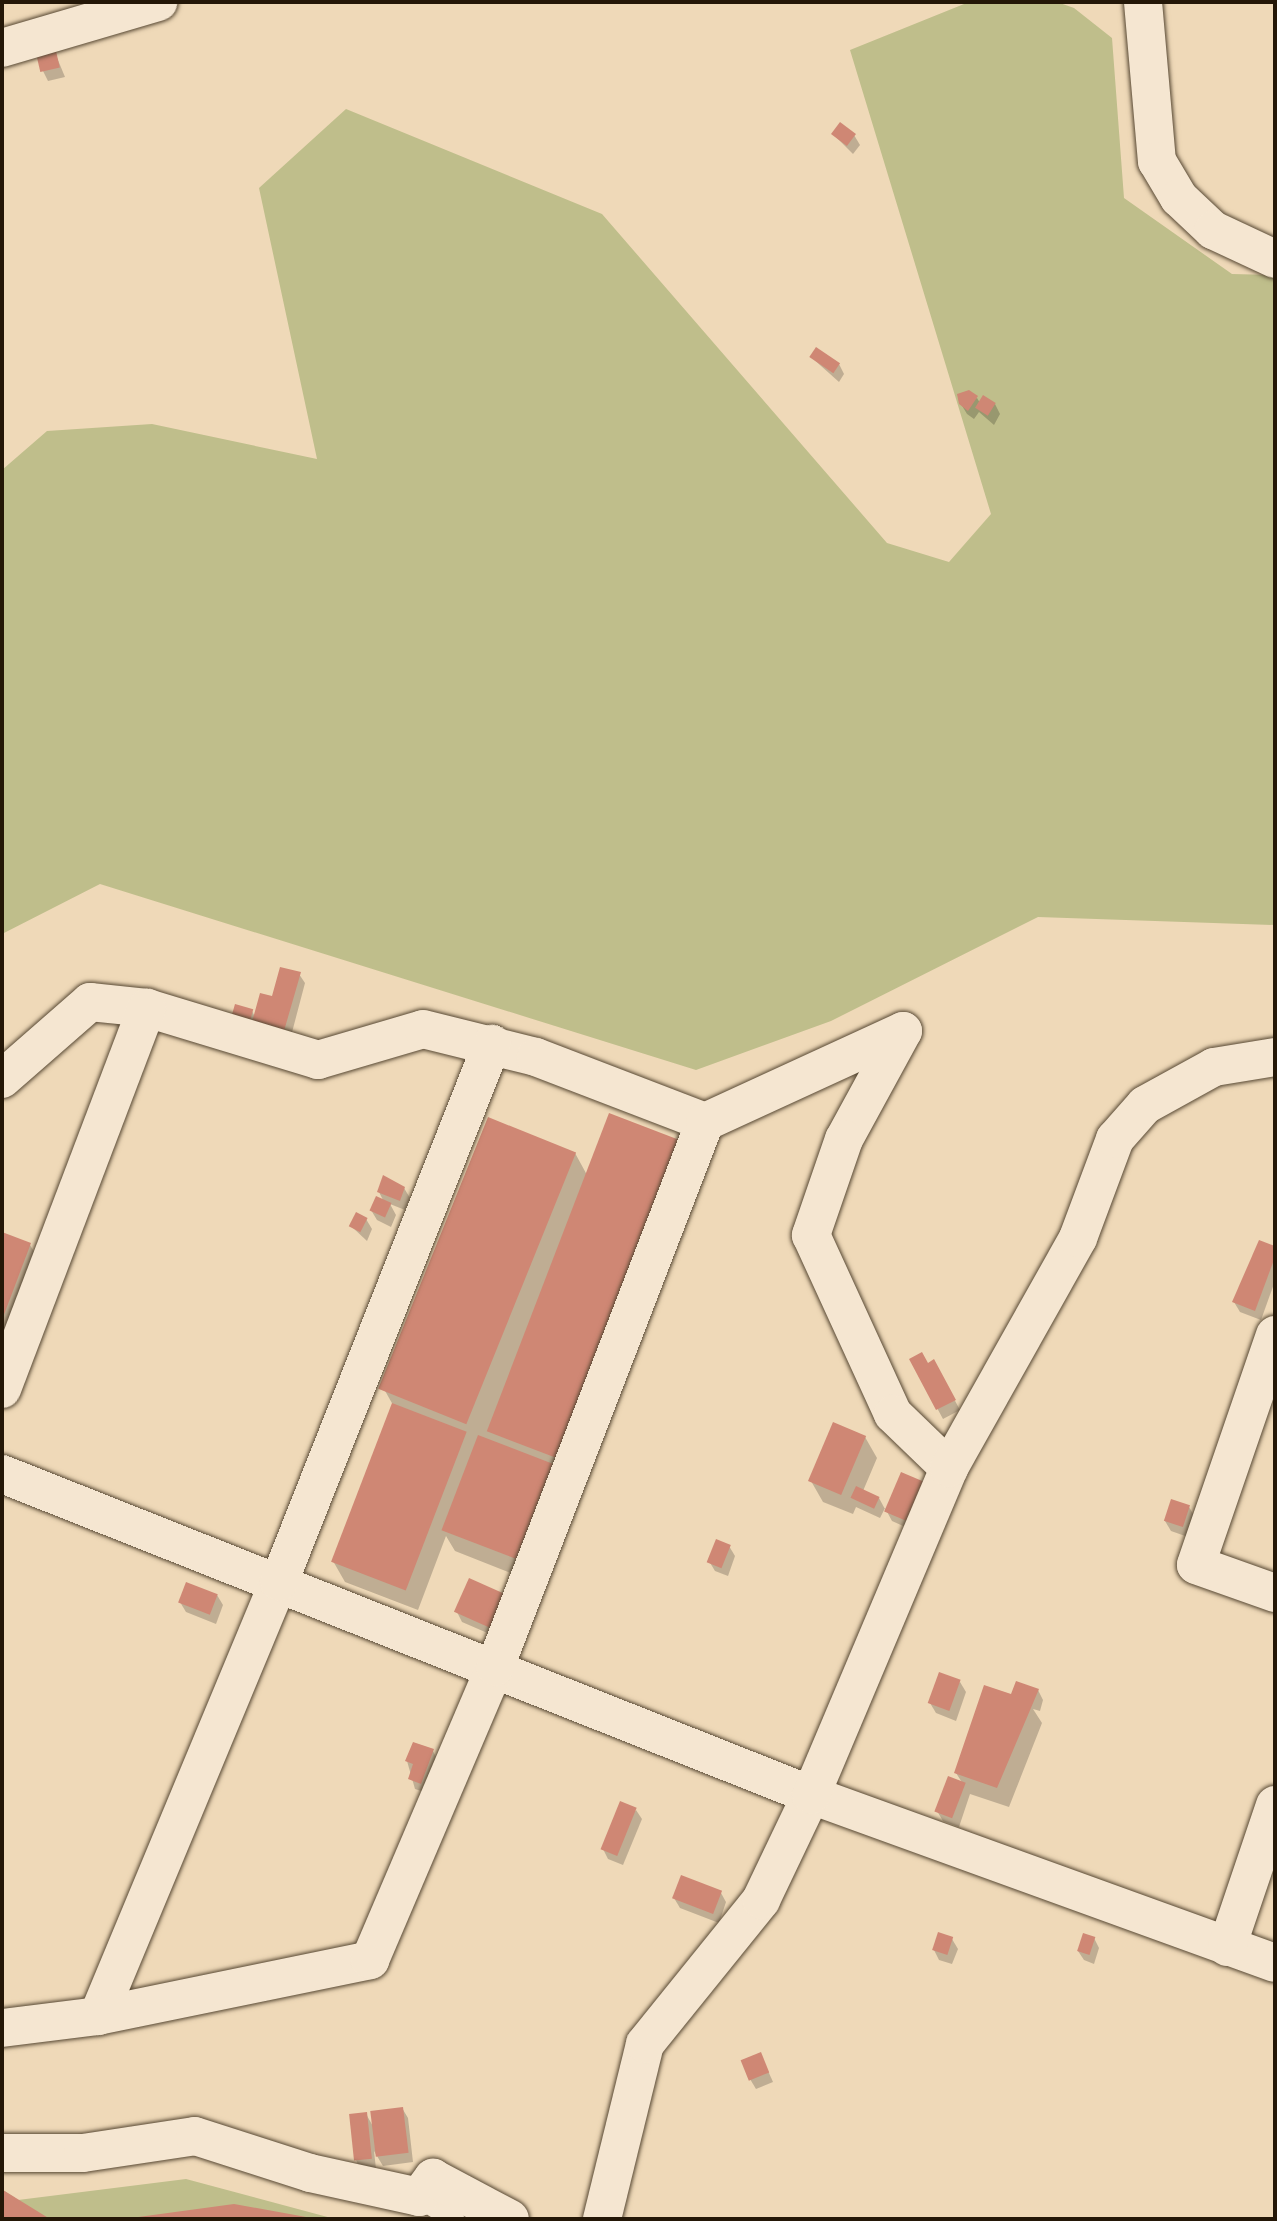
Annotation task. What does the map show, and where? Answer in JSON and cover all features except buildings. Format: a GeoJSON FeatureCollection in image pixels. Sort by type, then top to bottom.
{"type":"FeatureCollection","features":[{"type":"Feature","properties":{"kind":"street"},"geometry":{"type":"LineString","coordinates":[[2,48],[158,2]]}},
{"type":"Feature","properties":{"kind":"street"},"geometry":{"type":"LineString","coordinates":[[1143,2],[1157,161],[1179,198],[1213,230],[1275,259]]}},
{"type":"Feature","properties":{"kind":"street"},"geometry":{"type":"LineString","coordinates":[[2,1079],[90,1002],[147,1008],[318,1060],[423,1029],[492,1044],[705,1122]]}},
{"type":"Feature","properties":{"kind":"street"},"geometry":{"type":"LineString","coordinates":[[2,1389],[147,1008]]}},
{"type":"Feature","properties":{"kind":"street"},"geometry":{"type":"LineString","coordinates":[[2,2028],[98,2016],[370,1959],[495,1667],[705,1122],[903,1031],[844,1139],[811,1235],[893,1414],[949,1468]]}},
{"type":"Feature","properties":{"kind":"street"},"geometry":{"type":"LineString","coordinates":[[98,2016],[279,1582],[492,1044]]}},
{"type":"Feature","properties":{"kind":"street"},"geometry":{"type":"LineString","coordinates":[[603,2219],[645,2044],[761,1900],[811,1795],[949,1468],[1078,1238],[1115,1139],[1145,1105],[1213,1067],[1275,1057]]}},
{"type":"Feature","properties":{"kind":"street"},"geometry":{"type":"LineString","coordinates":[[1275,1335],[1196,1565],[1275,1593]]}},
{"type":"Feature","properties":{"kind":"street"},"geometry":{"type":"LineString","coordinates":[[2,1474],[495,1667],[811,1795],[1275,1963]]}},
{"type":"Feature","properties":{"kind":"street"},"geometry":{"type":"LineString","coordinates":[[1227,1947],[1275,1805]]}},
{"type":"Feature","properties":{"kind":"street"},"geometry":{"type":"LineString","coordinates":[[2,2153],[83,2153],[195,2136],[310,2172],[419,2197],[433,2178],[510,2219]]}},
{"type":"Feature","properties":{"kind":"lane"},"geometry":{"type":"LineString","coordinates":[[419,2197],[454,2219]]}},
{"type":"Feature","properties":{"kind":"shaded area"},"geometry":{"type":"Polygon","coordinates":[[[969,2],[1057,2],[1074,8],[1112,38],[1124,198],[1232,274],[1275,275],[1275,925],[1038,917],[831,1021],[696,1070],[100,884],[2,934],[2,470],[47,431],[152,424],[317,459],[259,188],[346,109],[602,214],[887,543],[949,562],[991,514],[850,50],[969,2]]]}},
{"type":"Feature","properties":{"kind":"shaded area"},"geometry":{"type":"Polygon","coordinates":[[[186,2179],[335,2219],[2,2219],[3,2190],[18,2200],[186,2179]]]}}]}
